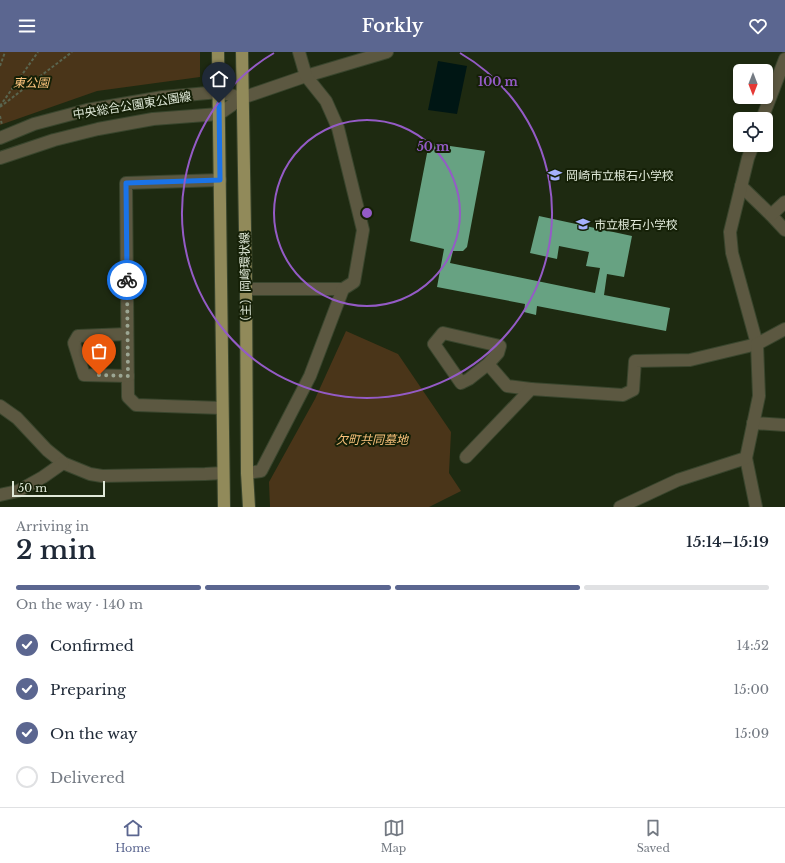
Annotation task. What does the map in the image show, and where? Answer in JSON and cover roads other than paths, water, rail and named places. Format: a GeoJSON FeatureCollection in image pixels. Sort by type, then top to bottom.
{"type":"FeatureCollection","features":[{"type":"Feature","properties":{"kind":"main road","name":"（主）岡崎環状線"},"geometry":{"type":"LineString","coordinates":[[218,52],[224,507]]}},
{"type":"Feature","properties":{"kind":"main road","name":"（主）岡崎環状線"},"geometry":{"type":"LineString","coordinates":[[242,52],[247,473],[249,507]]}},
{"type":"Feature","properties":{"kind":"street"},"geometry":{"type":"LineString","coordinates":[[246,289],[343,289],[354,282],[363,230],[338,128],[326,101],[306,76],[299,52]]}},
{"type":"Feature","properties":{"kind":"street"},"geometry":{"type":"LineString","coordinates":[[0,158],[54,140],[98,129],[153,119],[219,114],[242,98],[306,76],[387,52]]}},
{"type":"Feature","properties":{"kind":"street"},"geometry":{"type":"LineString","coordinates":[[764,112],[782,58]]}},
{"type":"Feature","properties":{"kind":"street","name":"中央総合公園東公園線"},"geometry":{"type":"LineString","coordinates":[[0,138],[34,124],[87,110],[163,97],[219,92],[242,98]]}},
{"type":"Feature","properties":{"kind":"street"},"geometry":{"type":"LineString","coordinates":[[751,152],[730,232],[732,253],[757,344],[759,396],[746,458],[756,507]]}},
{"type":"Feature","properties":{"kind":"street"},"geometry":{"type":"LineString","coordinates":[[220,180],[126,183],[128,397],[136,405],[222,408]]}},
{"type":"Feature","properties":{"kind":"street"},"geometry":{"type":"LineString","coordinates":[[741,186],[785,230]]}},
{"type":"Feature","properties":{"kind":"street"},"geometry":{"type":"LineString","coordinates":[[771,215],[785,202]]}},
{"type":"Feature","properties":{"kind":"street"},"geometry":{"type":"LineString","coordinates":[[247,473],[261,471],[310,376],[343,289]]}},
{"type":"Feature","properties":{"kind":"street"},"geometry":{"type":"LineString","coordinates":[[488,364],[507,386],[531,390],[622,395],[632,390],[635,360],[690,360],[757,344],[785,329]]}},
{"type":"Feature","properties":{"kind":"street"},"geometry":{"type":"LineString","coordinates":[[443,333],[500,346],[498,353],[488,364],[469,379],[461,383],[434,344],[443,333]]}},
{"type":"Feature","properties":{"kind":"street"},"geometry":{"type":"LineString","coordinates":[[128,334],[78,336],[74,343],[84,375],[128,376]]}},
{"type":"Feature","properties":{"kind":"street"},"geometry":{"type":"LineString","coordinates":[[466,457],[531,390]]}},
{"type":"Feature","properties":{"kind":"street"},"geometry":{"type":"LineString","coordinates":[[0,406],[17,418],[47,450],[63,463],[90,474],[102,476],[223,473]]}},
{"type":"Feature","properties":{"kind":"street"},"geometry":{"type":"LineString","coordinates":[[753,423],[785,425]]}},
{"type":"Feature","properties":{"kind":"street"},"geometry":{"type":"LineString","coordinates":[[620,507],[678,480],[746,458]]}},
{"type":"Feature","properties":{"kind":"street"},"geometry":{"type":"LineString","coordinates":[[0,495],[18,491],[43,477],[63,463]]}},
{"type":"Feature","properties":{"kind":"place","name":"岡崎市立根石小学校"},"geometry":{"type":"Point","coordinates":[555,175]}},
{"type":"Feature","properties":{"kind":"place","name":"市立根石小学校"},"geometry":{"type":"Point","coordinates":[583,224]}},
{"type":"Feature","properties":{"kind":"park label","name":"東公園"},"geometry":{"type":"Point","coordinates":[31,82]}},
{"type":"Feature","properties":{"kind":"park label","name":"欠町共同墓地"},"geometry":{"type":"Point","coordinates":[372,439]}}]}
